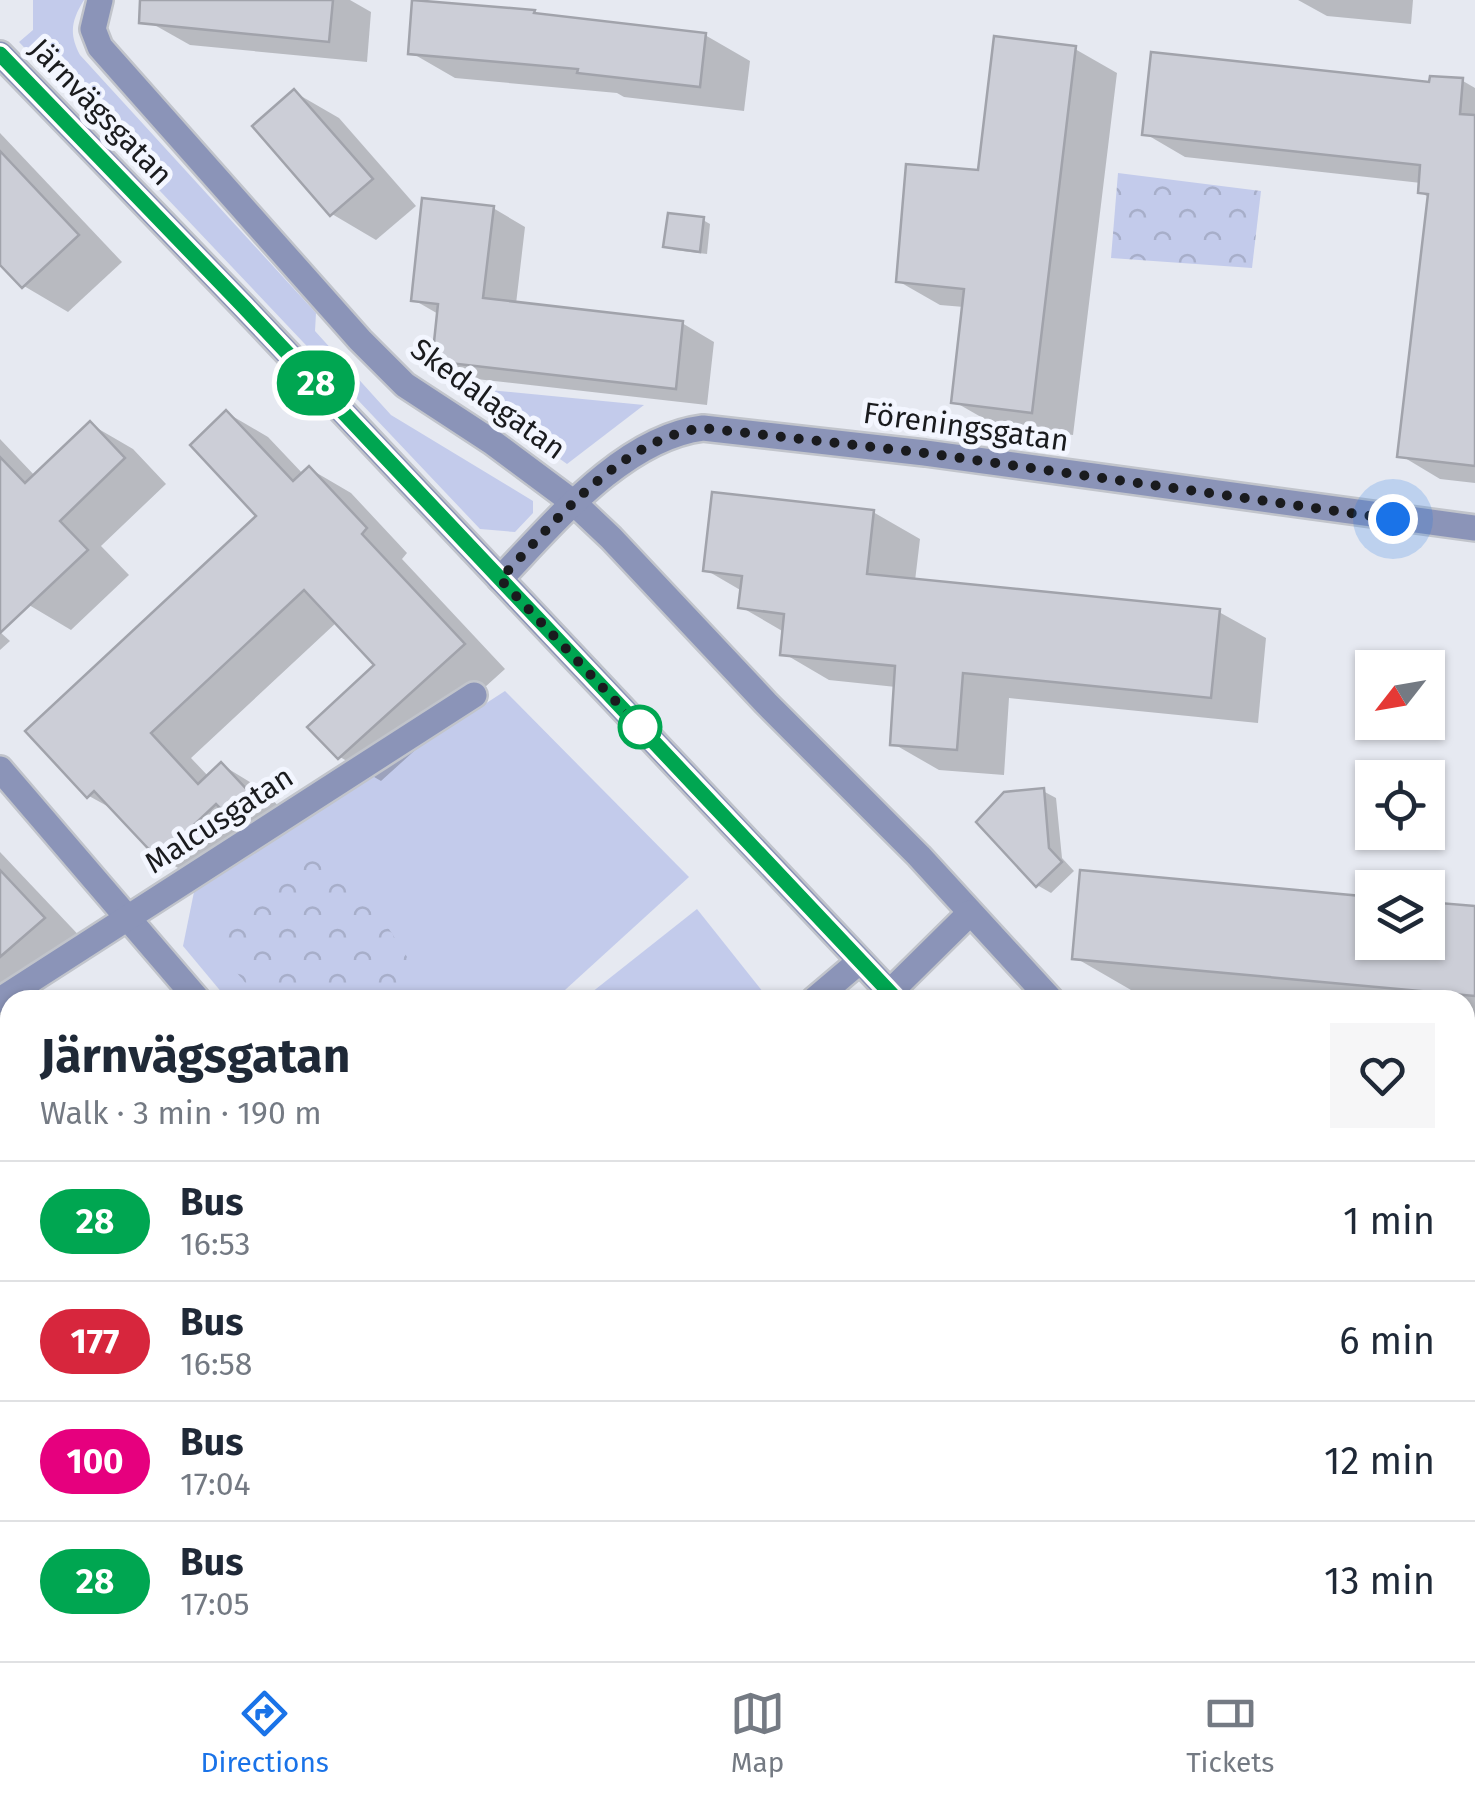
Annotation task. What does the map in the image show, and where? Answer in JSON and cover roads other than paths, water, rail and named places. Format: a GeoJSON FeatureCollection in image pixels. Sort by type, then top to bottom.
{"type":"FeatureCollection","features":[{"type":"Feature","properties":{"kind":"street","name":"Skedalagatan"},"geometry":{"type":"LineString","coordinates":[[100,0],[93,29],[100,47],[360,340],[405,385],[492,442],[574,503],[611,538],[766,703],[920,856],[1042,990]]}},
{"type":"Feature","properties":{"kind":"street","name":"Järnvägsgatan"},"geometry":{"type":"LineString","coordinates":[[0,54],[888,990]]}},
{"type":"Feature","properties":{"kind":"street","name":"Föreningsgatan"},"geometry":{"type":"LineString","coordinates":[[500,579],[574,503],[650,446],[680,431],[703,428],[925,453],[1475,528]]}},
{"type":"Feature","properties":{"kind":"street","name":"Malcusgatan"},"geometry":{"type":"LineString","coordinates":[[15,990],[474,694]]}},
{"type":"Feature","properties":{"kind":"street"},"geometry":{"type":"LineString","coordinates":[[0,770],[189,990]]}},
{"type":"Feature","properties":{"kind":"street"},"geometry":{"type":"LineString","coordinates":[[899,990],[970,913]]}},
{"type":"Feature","properties":{"kind":"street"},"geometry":{"type":"LineString","coordinates":[[826,990],[860,961]]}}]}
